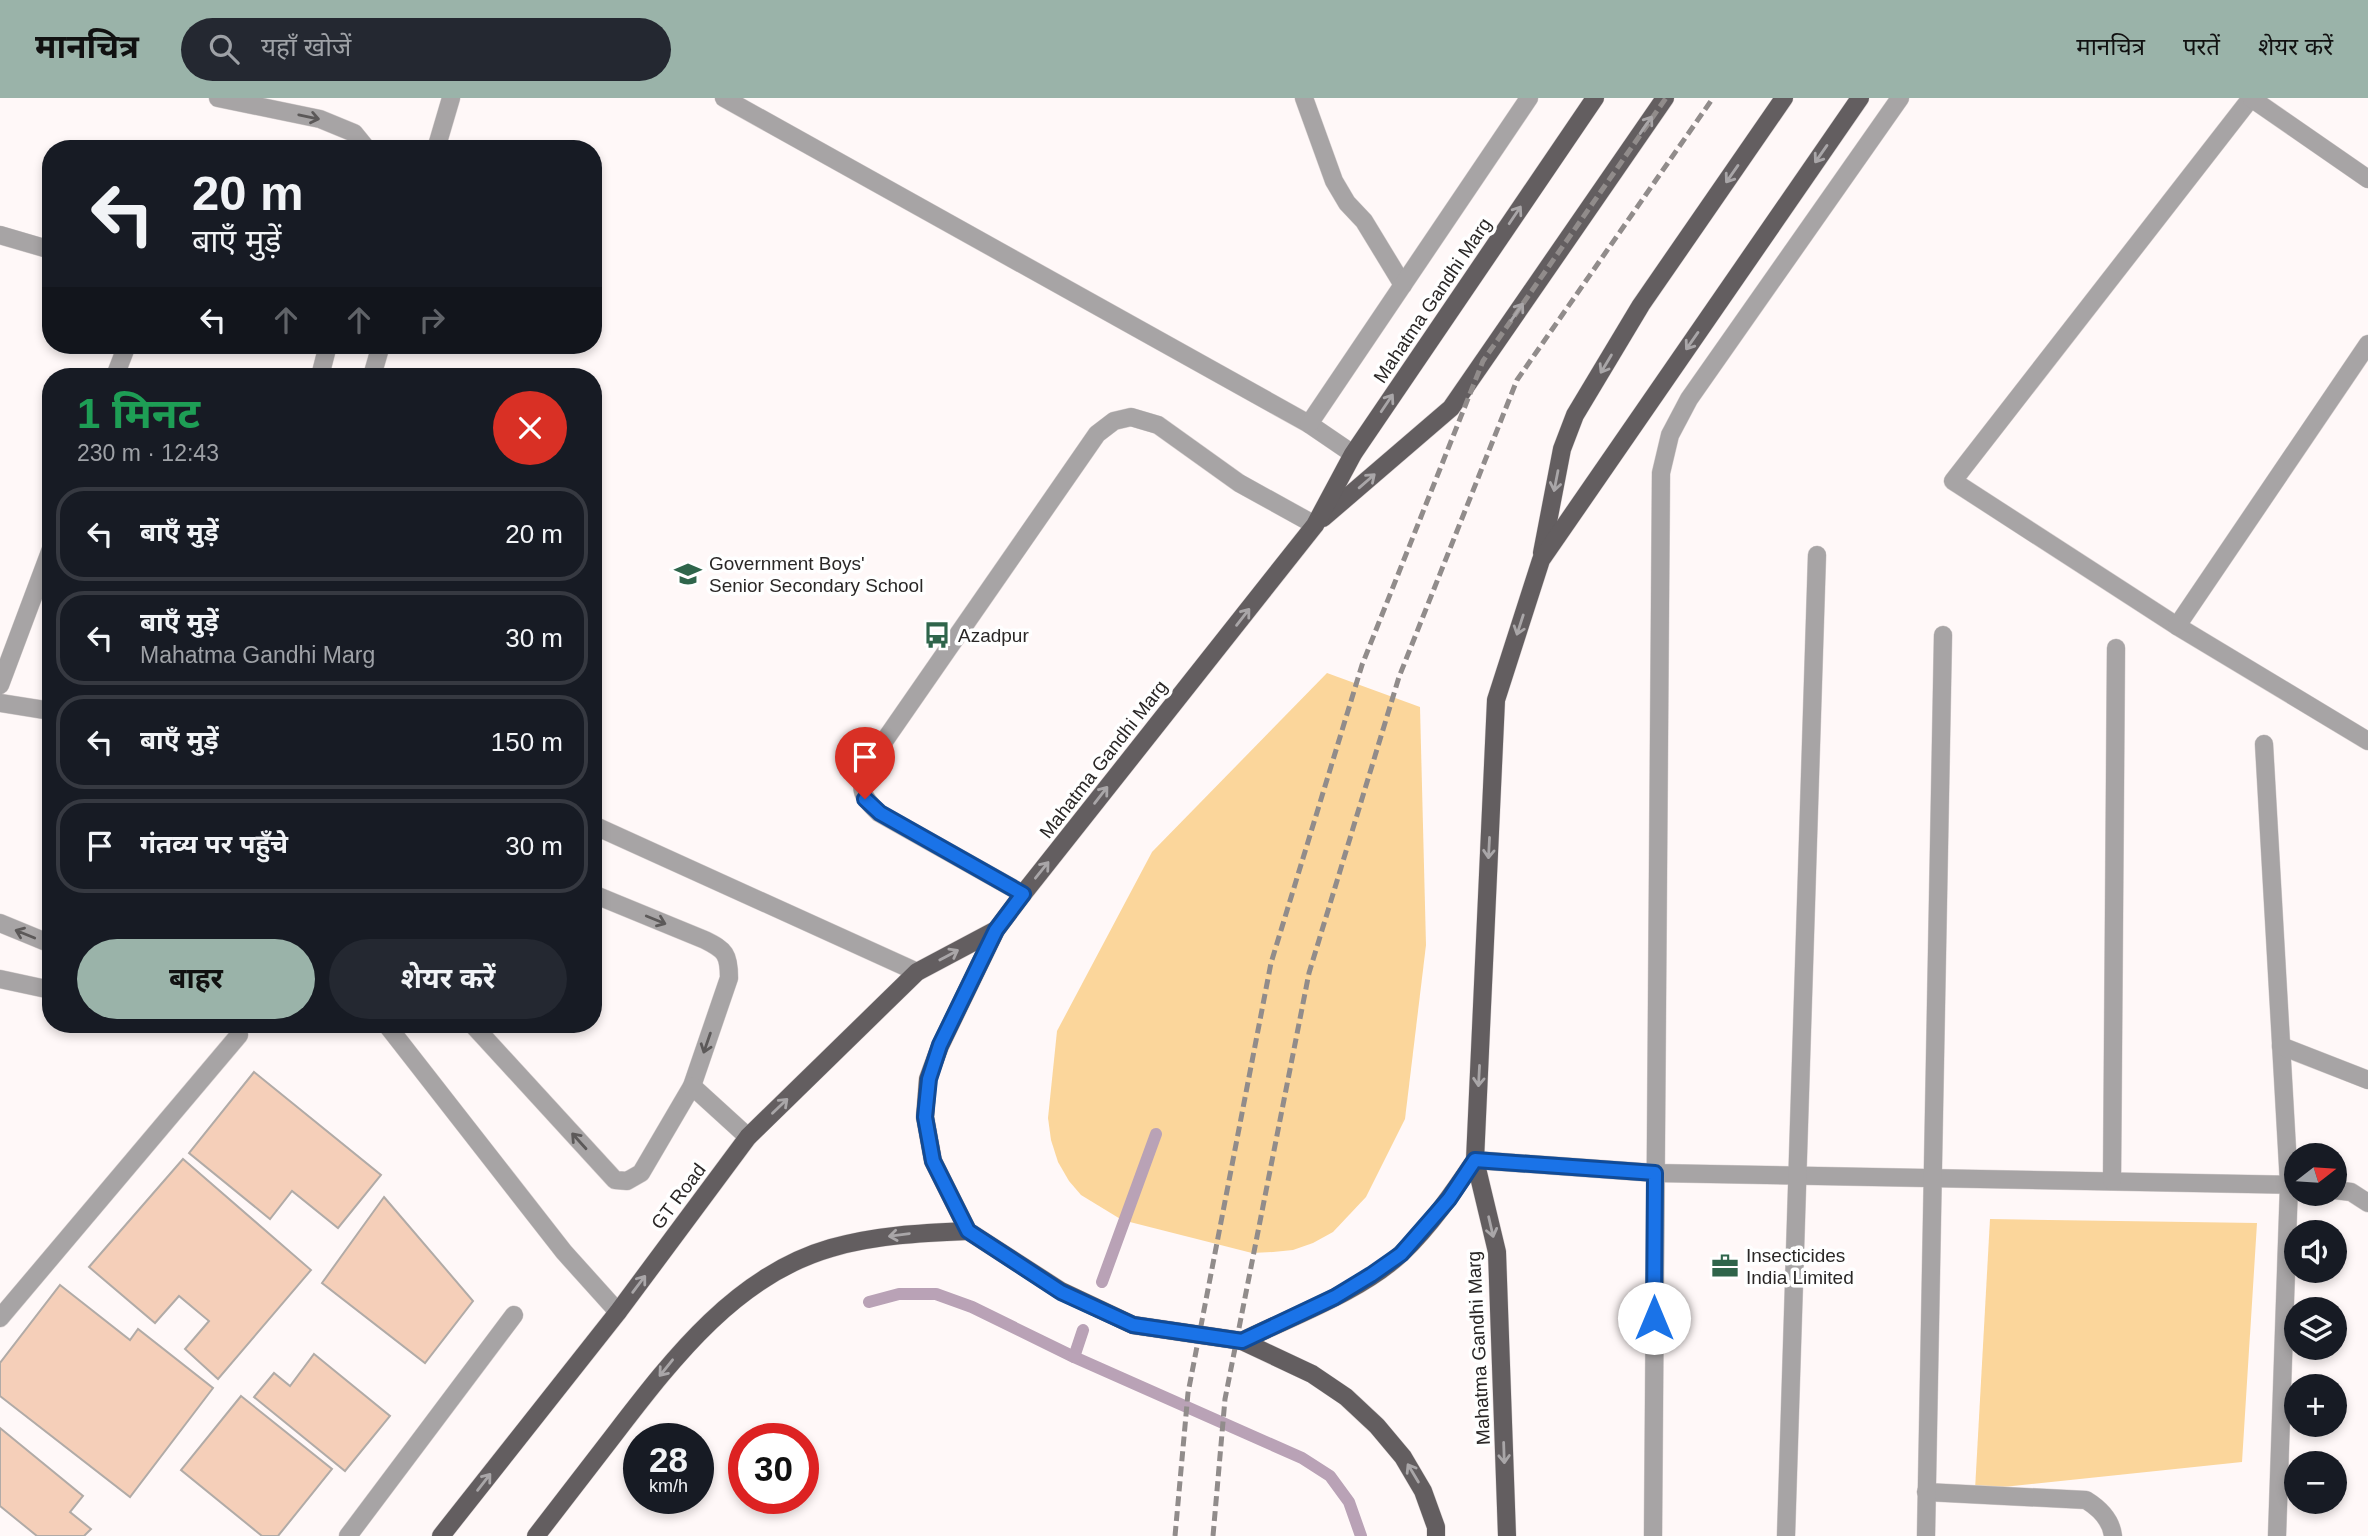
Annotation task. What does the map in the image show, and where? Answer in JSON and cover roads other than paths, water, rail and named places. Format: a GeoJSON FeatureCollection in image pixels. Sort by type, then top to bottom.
{"type":"FeatureCollection","features":[{"type":"Feature","properties":{"kind":"main road","name":"Mahatma Gandhi Marg"},"geometry":{"type":"LineString","coordinates":[[968,1231],[933,1161],[925,1117],[927,1092],[940,1045],[996,930],[1315,525],[1353,454],[1595,98]]}},
{"type":"Feature","properties":{"kind":"main road"},"geometry":{"type":"LineString","coordinates":[[1315,525],[1451,408],[1665,98]]}},
{"type":"Feature","properties":{"kind":"main road"},"geometry":{"type":"LineString","coordinates":[[1541,560],[1562,449],[1575,415],[1641,305],[1784,98]]}},
{"type":"Feature","properties":{"kind":"main road","name":"Mahatma Gandhi Marg"},"geometry":{"type":"LineString","coordinates":[[1507,1536],[1497,1252],[1475,1160],[1496,700],[1541,560],[1860,98]]}},
{"type":"Feature","properties":{"kind":"main road","name":"GT Road"},"geometry":{"type":"LineString","coordinates":[[441,1536],[618,1312],[748,1137],[918,972],[996,930]]}},
{"type":"Feature","properties":{"kind":"main road"},"geometry":{"type":"LineString","coordinates":[[1242,1341],[1335,1297],[1401,1254],[1449,1199],[1475,1160]]}},
{"type":"Feature","properties":{"kind":"main road"},"geometry":{"type":"LineString","coordinates":[[537,1536],[671,1361],[724,1308],[760,1282],[829,1248],[906,1233],[968,1231],[1061,1292],[1133,1325],[1242,1341],[1312,1374],[1346,1396],[1377,1426],[1403,1457],[1423,1491],[1432,1533]]}},
{"type":"Feature","properties":{"kind":"street"},"geometry":{"type":"LineString","coordinates":[[218,98],[320,119],[354,133],[360,140]]}},
{"type":"Feature","properties":{"kind":"street"},"geometry":{"type":"LineString","coordinates":[[439,140],[451,98]]}},
{"type":"Feature","properties":{"kind":"street"},"geometry":{"type":"LineString","coordinates":[[724,98],[1309,424],[1353,454]]}},
{"type":"Feature","properties":{"kind":"street"},"geometry":{"type":"LineString","coordinates":[[1304,98],[1334,181],[1364,221],[1404,285]]}},
{"type":"Feature","properties":{"kind":"street"},"geometry":{"type":"LineString","coordinates":[[1309,424],[1528,98]]}},
{"type":"Feature","properties":{"kind":"street"},"geometry":{"type":"LineString","coordinates":[[1653,1536],[1661,473],[1670,435],[1689,399],[1900,98]]}},
{"type":"Feature","properties":{"kind":"street"},"geometry":{"type":"LineString","coordinates":[[2368,179],[2251,98],[1952,481],[2177,626],[2368,741]]}},
{"type":"Feature","properties":{"kind":"street"},"geometry":{"type":"LineString","coordinates":[[0,235],[42,247]]}},
{"type":"Feature","properties":{"kind":"street"},"geometry":{"type":"LineString","coordinates":[[2177,626],[2368,344]]}},
{"type":"Feature","properties":{"kind":"street"},"geometry":{"type":"LineString","coordinates":[[1023,894],[880,813],[865,799],[861,781],[869,763],[1097,435],[1114,421],[1131,417],[1158,425],[1239,483],[1315,525]]}},
{"type":"Feature","properties":{"kind":"street"},"geometry":{"type":"LineString","coordinates":[[1786,1536],[1817,555]]}},
{"type":"Feature","properties":{"kind":"street"},"geometry":{"type":"LineString","coordinates":[[0,685],[42,573]]}},
{"type":"Feature","properties":{"kind":"street"},"geometry":{"type":"LineString","coordinates":[[1926,1536],[1942,635]]}},
{"type":"Feature","properties":{"kind":"street"},"geometry":{"type":"LineString","coordinates":[[2112,1181],[2116,648]]}},
{"type":"Feature","properties":{"kind":"street"},"geometry":{"type":"LineString","coordinates":[[0,703],[42,710]]}},
{"type":"Feature","properties":{"kind":"street"},"geometry":{"type":"LineString","coordinates":[[2264,744],[2281,1046],[2289,1143]]}},
{"type":"Feature","properties":{"kind":"street"},"geometry":{"type":"LineString","coordinates":[[602,829],[918,972]]}},
{"type":"Feature","properties":{"kind":"street"},"geometry":{"type":"LineString","coordinates":[[480,1033],[615,1180],[627,1181],[641,1173],[692,1086],[729,978],[729,963],[723,949],[602,898]]}},
{"type":"Feature","properties":{"kind":"street"},"geometry":{"type":"LineString","coordinates":[[0,923],[42,940]]}},
{"type":"Feature","properties":{"kind":"street"},"geometry":{"type":"LineString","coordinates":[[0,979],[42,988]]}},
{"type":"Feature","properties":{"kind":"street"},"geometry":{"type":"LineString","coordinates":[[393,1033],[564,1252],[618,1312]]}},
{"type":"Feature","properties":{"kind":"street"},"geometry":{"type":"LineString","coordinates":[[0,1318],[239,1035]]}},
{"type":"Feature","properties":{"kind":"street"},"geometry":{"type":"LineString","coordinates":[[2281,1046],[2368,1080]]}},
{"type":"Feature","properties":{"kind":"street"},"geometry":{"type":"LineString","coordinates":[[692,1086],[748,1137]]}},
{"type":"Feature","properties":{"kind":"street"},"geometry":{"type":"LineString","coordinates":[[1475,1160],[1655,1173],[2284,1184]]}},
{"type":"Feature","properties":{"kind":"street"},"geometry":{"type":"LineString","coordinates":[[2347,1192],[2368,1203]]}},
{"type":"Feature","properties":{"kind":"street"},"geometry":{"type":"LineString","coordinates":[[2277,1536],[2292,1206]]}},
{"type":"Feature","properties":{"kind":"street"},"geometry":{"type":"LineString","coordinates":[[348,1536],[514,1315]]}},
{"type":"Feature","properties":{"kind":"street"},"geometry":{"type":"LineString","coordinates":[[1926,1492],[2086,1500],[2101,1510],[2113,1536]]}},
{"type":"Feature","properties":{"kind":"waterway"},"geometry":{"type":"LineString","coordinates":[[1102,1282],[1156,1134]]}},
{"type":"Feature","properties":{"kind":"waterway"},"geometry":{"type":"LineString","coordinates":[[869,1302],[899,1294],[936,1294],[972,1307],[1074,1357],[1302,1458],[1330,1476],[1349,1502],[1361,1536]]}},
{"type":"Feature","properties":{"kind":"waterway"},"geometry":{"type":"LineString","coordinates":[[1074,1357],[1083,1330]]}},
{"type":"Feature","properties":{"kind":"railway"},"geometry":{"type":"LineString","coordinates":[[1175,1536],[1188,1393],[1271,963],[1362,665],[1483,361],[1666,98]]}},
{"type":"Feature","properties":{"kind":"railway"},"geometry":{"type":"LineString","coordinates":[[1213,1536],[1225,1399],[1309,973],[1399,677],[1517,380],[1713,98]]}},
{"type":"Feature","properties":{"kind":"place","name":"Government Boys' Senior Secondary School"},"geometry":{"type":"Point","coordinates":[688,574]}},
{"type":"Feature","properties":{"kind":"place","name":"Azadpur"},"geometry":{"type":"Point","coordinates":[937,635]}},
{"type":"Feature","properties":{"kind":"place","name":"Insecticides India Limited"},"geometry":{"type":"Point","coordinates":[1725,1266]}}]}
